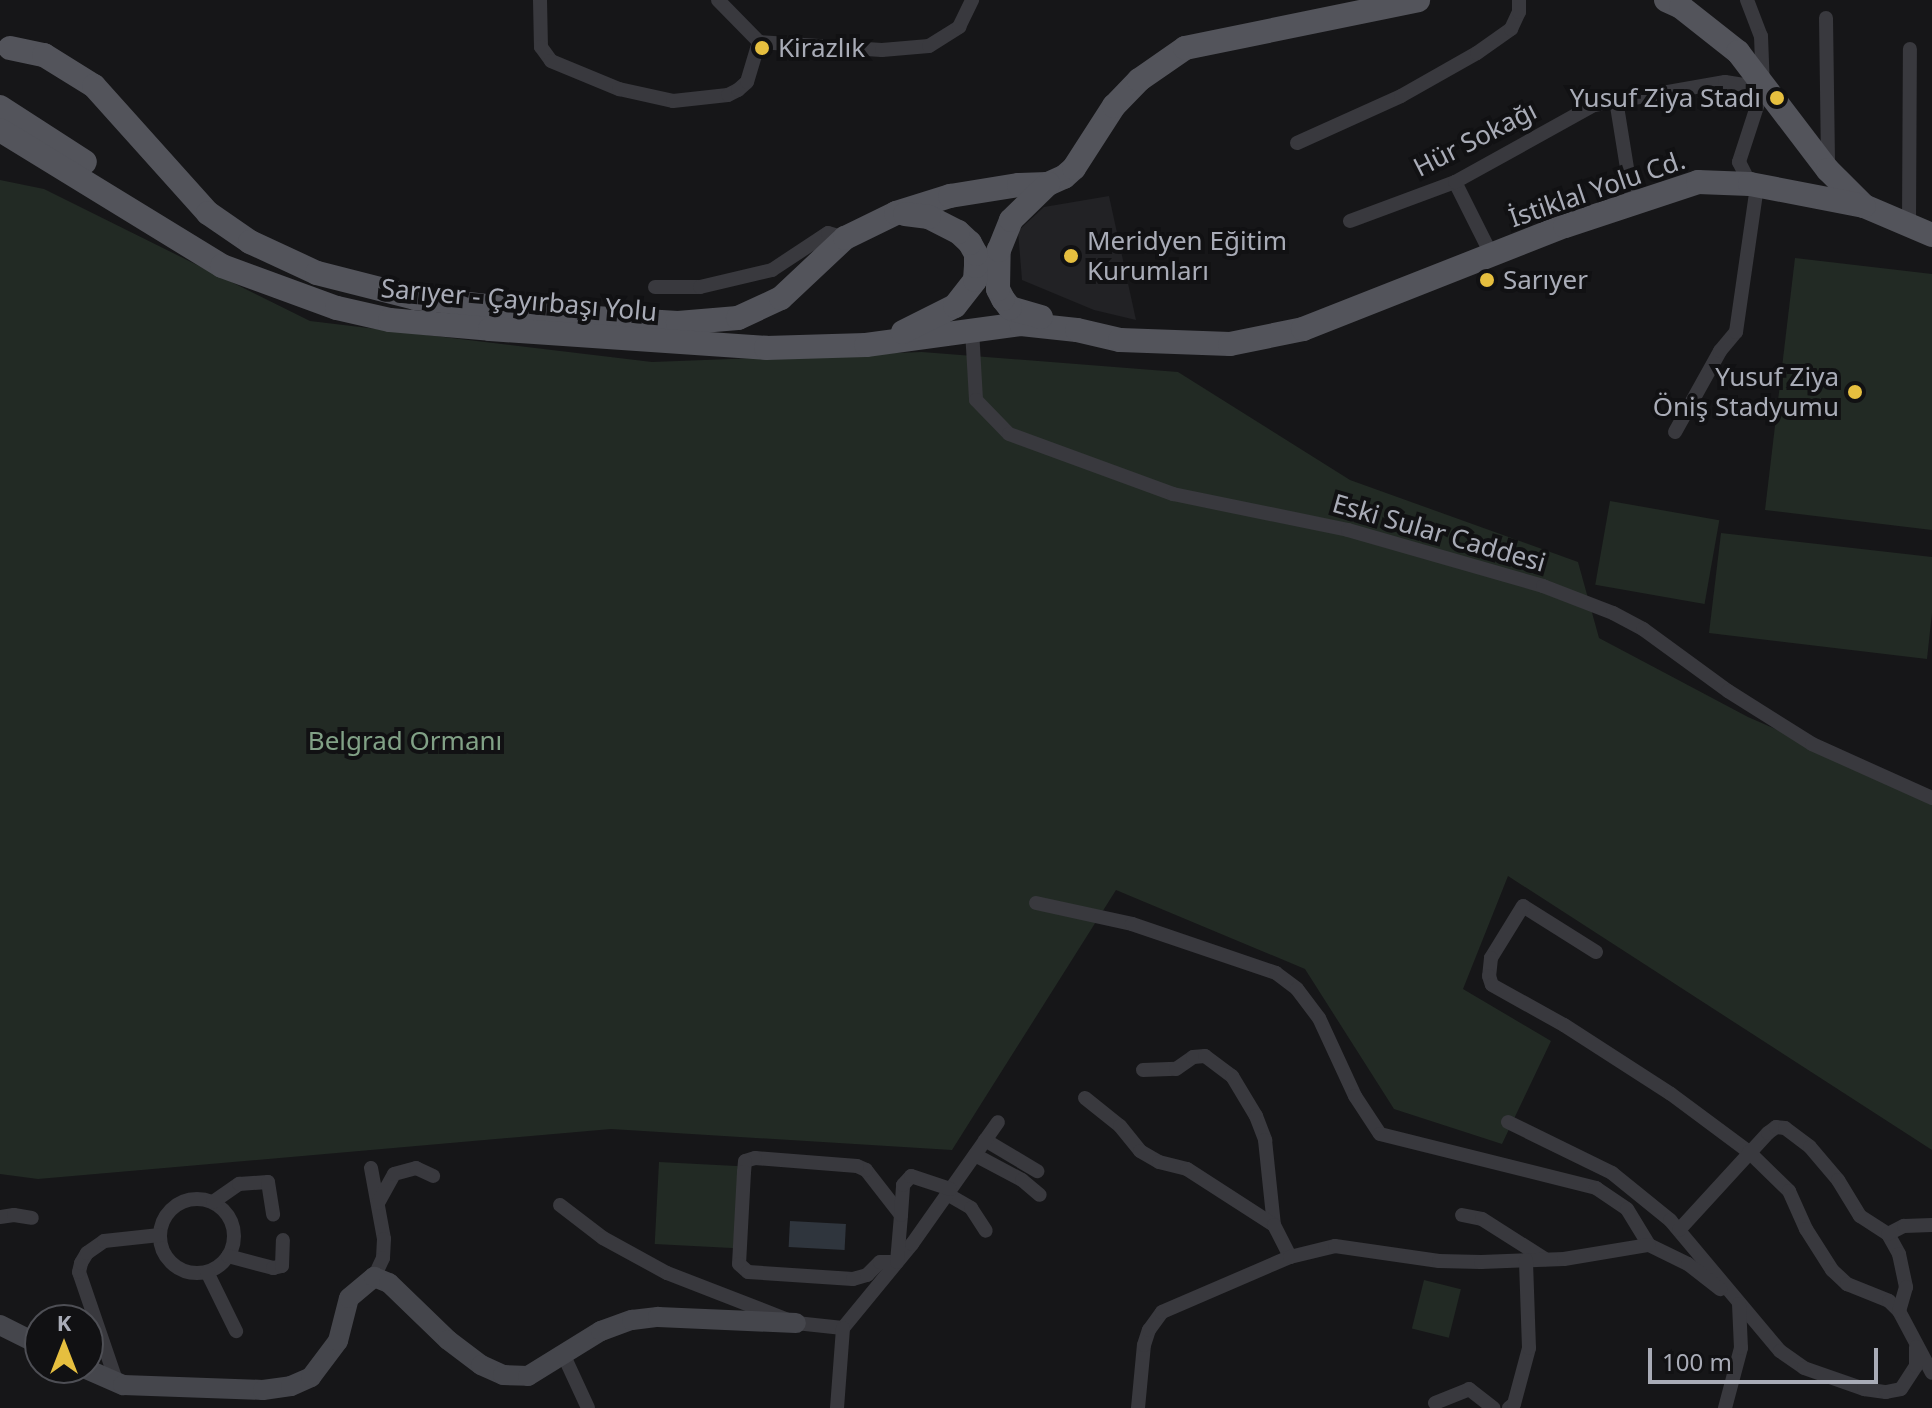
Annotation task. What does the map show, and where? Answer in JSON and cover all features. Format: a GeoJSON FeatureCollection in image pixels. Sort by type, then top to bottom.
{"type":"FeatureCollection","features":[{"type":"Feature","properties":{"kind":"main road"},"geometry":{"type":"LineString","coordinates":[[1077,330],[1010,308],[998,289],[1003,235],[1011,220],[1048,184],[1074,168],[1114,106],[1139,80],[1185,48],[1418,0]]}},
{"type":"Feature","properties":{"kind":"main road"},"geometry":{"type":"LineString","coordinates":[[1666,0],[1681,7],[1738,52],[1828,170],[1864,206]]}},
{"type":"Feature","properties":{"kind":"main road"},"geometry":{"type":"LineString","coordinates":[[5,45],[118,112],[208,213],[250,242],[317,273],[415,298],[642,321],[678,323],[738,318],[781,298],[845,238],[896,213],[950,196],[1019,185],[1048,184]]}},
{"type":"Feature","properties":{"kind":"main road"},"geometry":{"type":"LineString","coordinates":[[0,107],[104,176],[147,218]]}},
{"type":"Feature","properties":{"kind":"main road","name":"Sarıyer - Çayırbaşı Yolu"},"geometry":{"type":"LineString","coordinates":[[0,130],[222,266],[337,308],[390,320],[766,348],[818,349],[1021,324],[1077,330]]}},
{"type":"Feature","properties":{"kind":"main road"},"geometry":{"type":"LineString","coordinates":[[1797,194],[1811,193],[1824,183],[1828,170]]}},
{"type":"Feature","properties":{"kind":"main road","name":"İstiklal Yolu Cd."},"geometry":{"type":"LineString","coordinates":[[1077,330],[1120,340],[1230,344],[1270,338],[1303,329],[1565,226],[1698,182],[1754,185],[1864,206],[1909,222],[1932,235]]}},
{"type":"Feature","properties":{"kind":"main road"},"geometry":{"type":"LineString","coordinates":[[887,342],[955,306],[975,280],[976,266],[970,243],[947,224],[929,217],[896,213]]}},
{"type":"Feature","properties":{"kind":"street"},"geometry":{"type":"LineString","coordinates":[[540,0],[541,47],[551,61],[619,89],[673,101],[728,95],[738,90],[747,82],[759,42]]}},
{"type":"Feature","properties":{"kind":"street"},"geometry":{"type":"LineString","coordinates":[[718,0],[759,42],[882,50],[929,46],[959,27],[972,0]]}},
{"type":"Feature","properties":{"kind":"street"},"geometry":{"type":"LineString","coordinates":[[1297,143],[1401,96],[1477,53],[1511,29],[1519,0]]}},
{"type":"Feature","properties":{"kind":"street"},"geometry":{"type":"LineString","coordinates":[[1675,432],[1720,351],[1736,332],[1754,185],[1739,162],[1763,88],[1761,36],[1747,0]]}},
{"type":"Feature","properties":{"kind":"street"},"geometry":{"type":"LineString","coordinates":[[1826,18],[1828,170]]}},
{"type":"Feature","properties":{"kind":"street"},"geometry":{"type":"LineString","coordinates":[[1738,52],[1761,36]]}},
{"type":"Feature","properties":{"kind":"street"},"geometry":{"type":"LineString","coordinates":[[1909,222],[1910,49]]}},
{"type":"Feature","properties":{"kind":"street","name":"Hür Sokağı"},"geometry":{"type":"LineString","coordinates":[[1350,221],[1455,182],[1594,105],[1725,82],[1763,88]]}},
{"type":"Feature","properties":{"kind":"street"},"geometry":{"type":"LineString","coordinates":[[1616,100],[1633,205]]}},
{"type":"Feature","properties":{"kind":"street"},"geometry":{"type":"LineString","coordinates":[[1455,182],[1492,256]]}},
{"type":"Feature","properties":{"kind":"street"},"geometry":{"type":"LineString","coordinates":[[655,287],[700,287],[772,270],[828,233],[845,238]]}},
{"type":"Feature","properties":{"kind":"street","name":"Eski Sular Caddesi"},"geometry":{"type":"LineString","coordinates":[[972,330],[976,400],[1009,434],[1173,494],[1348,530],[1543,586],[1613,613],[1643,629],[1728,691],[1812,744],[1932,798]]}},
{"type":"Feature","properties":{"kind":"street"},"geometry":{"type":"LineString","coordinates":[[1036,903],[1132,924],[1276,973],[1297,989],[1319,1018],[1355,1096],[1380,1134],[1596,1188],[1627,1209],[1649,1245],[1688,1264],[1741,1306]]}},
{"type":"Feature","properties":{"kind":"street"},"geometry":{"type":"LineString","coordinates":[[1596,952],[1523,906],[1491,958],[1489,976],[1492,985],[1564,1025],[1659,1087],[1749,1152],[1789,1191],[1806,1229],[1832,1270],[1847,1284],[1889,1301],[1899,1311],[1932,1373]]}},
{"type":"Feature","properties":{"kind":"street"},"geometry":{"type":"LineString","coordinates":[[1143,1070],[1176,1069],[1193,1057],[1205,1056],[1232,1076],[1256,1116],[1265,1140],[1274,1225],[1290,1257]]}},
{"type":"Feature","properties":{"kind":"street"},"geometry":{"type":"LineString","coordinates":[[1085,1098],[1120,1126],[1140,1151],[1159,1162],[1187,1169],[1274,1225]]}},
{"type":"Feature","properties":{"kind":"street"},"geometry":{"type":"LineString","coordinates":[[837,1408],[843,1328],[897,1262],[998,1122]]}},
{"type":"Feature","properties":{"kind":"street"},"geometry":{"type":"LineString","coordinates":[[1508,1122],[1612,1173],[1679,1230],[1780,1351],[1804,1368],[1864,1389],[1886,1392],[1901,1389],[1916,1366],[1916,1346]]}},
{"type":"Feature","properties":{"kind":"street"},"geometry":{"type":"LineString","coordinates":[[1679,1230],[1749,1152],[1776,1127],[1785,1128],[1810,1147],[1838,1180],[1860,1216],[1888,1234],[1899,1254],[1906,1287],[1899,1311]]}},
{"type":"Feature","properties":{"kind":"street"},"geometry":{"type":"LineString","coordinates":[[985,1140],[1037,1171]]}},
{"type":"Feature","properties":{"kind":"street"},"geometry":{"type":"LineString","coordinates":[[975,1155],[1022,1180],[1040,1195]]}},
{"type":"Feature","properties":{"kind":"street"},"geometry":{"type":"LineString","coordinates":[[897,1262],[880,1262],[867,1275],[853,1279],[748,1272],[739,1264],[738,1255],[745,1161],[755,1158],[857,1166],[866,1170],[901,1215]]}},
{"type":"Feature","properties":{"kind":"street"},"geometry":{"type":"LineString","coordinates":[[104,1377],[117,1383],[185,1389],[263,1390],[291,1386],[311,1377],[338,1341],[349,1298],[374,1277],[383,1258],[371,1168]]}},
{"type":"Feature","properties":{"kind":"street"},"geometry":{"type":"LineString","coordinates":[[378,1204],[394,1174],[416,1168],[433,1176]]}},
{"type":"Feature","properties":{"kind":"street"},"geometry":{"type":"LineString","coordinates":[[897,1262],[903,1185],[911,1176],[949,1192],[971,1208],[986,1231]]}},
{"type":"Feature","properties":{"kind":"street"},"geometry":{"type":"LineString","coordinates":[[213,1202],[239,1184],[268,1182],[273,1215]]}},
{"type":"Feature","properties":{"kind":"street"},"geometry":{"type":"LineString","coordinates":[[190,1199],[213,1202],[231,1220],[234,1236],[228,1256],[207,1272],[182,1270],[171,1262],[163,1250],[160,1235],[171,1209],[190,1199]]}},
{"type":"Feature","properties":{"kind":"street"},"geometry":{"type":"LineString","coordinates":[[560,1205],[603,1238],[667,1273],[796,1323]]}},
{"type":"Feature","properties":{"kind":"street"},"geometry":{"type":"LineString","coordinates":[[0,1217],[14,1215],[32,1218]]}},
{"type":"Feature","properties":{"kind":"street"},"geometry":{"type":"LineString","coordinates":[[1462,1215],[1482,1219],[1546,1259]]}},
{"type":"Feature","properties":{"kind":"street"},"geometry":{"type":"LineString","coordinates":[[1888,1234],[1904,1226],[1932,1225]]}},
{"type":"Feature","properties":{"kind":"street"},"geometry":{"type":"LineString","coordinates":[[117,1383],[79,1272],[81,1263],[87,1253],[104,1241],[160,1235]]}},
{"type":"Feature","properties":{"kind":"street"},"geometry":{"type":"LineString","coordinates":[[228,1256],[273,1268],[282,1266],[283,1240]]}},
{"type":"Feature","properties":{"kind":"street"},"geometry":{"type":"LineString","coordinates":[[1138,1408],[1144,1345],[1149,1330],[1162,1312],[1290,1257],[1335,1246],[1439,1261],[1526,1260],[1649,1245]]}},
{"type":"Feature","properties":{"kind":"street"},"geometry":{"type":"LineString","coordinates":[[1509,1408],[1514,1404],[1529,1348],[1526,1260]]}},
{"type":"Feature","properties":{"kind":"street"},"geometry":{"type":"LineString","coordinates":[[207,1272],[236,1331]]}},
{"type":"Feature","properties":{"kind":"street"},"geometry":{"type":"LineString","coordinates":[[374,1277],[389,1283],[448,1340],[481,1365],[503,1375],[528,1376],[601,1331],[632,1320],[658,1317],[843,1328]]}},
{"type":"Feature","properties":{"kind":"street"},"geometry":{"type":"LineString","coordinates":[[1725,1408],[1741,1348],[1741,1306]]}},
{"type":"Feature","properties":{"kind":"street"},"geometry":{"type":"LineString","coordinates":[[0,1325],[24,1337]]}},
{"type":"Feature","properties":{"kind":"street"},"geometry":{"type":"LineString","coordinates":[[564,1356],[588,1408]]}},
{"type":"Feature","properties":{"kind":"street"},"geometry":{"type":"LineString","coordinates":[[1435,1403],[1469,1389],[1493,1407]]}},
{"type":"Feature","properties":{"kind":"shaded area","name":"Meridyen Eğitim Kurumları"},"geometry":{"type":"Polygon","coordinates":[[[1109,196],[1136,320],[1094,310],[1022,280],[1018,231],[1044,207],[1109,196]]]}},
{"type":"Feature","properties":{"kind":"shaded area"},"geometry":{"type":"Polygon","coordinates":[[[790,1221],[846,1224],[845,1250],[789,1247],[790,1221]]]}},
{"type":"Feature","properties":{"kind":"green space","name":"Belgrad Ormanı"},"geometry":{"type":"Polygon","coordinates":[[[0,180],[44,189],[310,321],[652,362],[922,352],[1178,372],[1350,480],[1578,562],[1599,638],[1748,717],[1932,797],[1932,1150],[1508,876],[1463,989],[1551,1041],[1502,1144],[1394,1109],[1305,969],[1116,890],[952,1150],[611,1129],[38,1179],[0,1174],[0,180]]]}},
{"type":"Feature","properties":{"kind":"green space","name":"Yusuf Ziya Öniş Stadyumu"},"geometry":{"type":"Polygon","coordinates":[[[1795,258],[1932,274],[1932,530],[1765,510],[1795,258]]]}},
{"type":"Feature","properties":{"kind":"green space"},"geometry":{"type":"Polygon","coordinates":[[[1610,501],[1719,520],[1705,604],[1595,585],[1610,501]]]}},
{"type":"Feature","properties":{"kind":"green space"},"geometry":{"type":"Polygon","coordinates":[[[1721,533],[1932,557],[1932,613],[1927,659],[1709,633],[1721,533]]]}},
{"type":"Feature","properties":{"kind":"green space"},"geometry":{"type":"Polygon","coordinates":[[[659,1162],[741,1166],[737,1248],[655,1244],[659,1162]]]}},
{"type":"Feature","properties":{"kind":"green space"},"geometry":{"type":"Polygon","coordinates":[[[1424,1280],[1461,1289],[1449,1338],[1412,1329],[1424,1280]]]}},
{"type":"Feature","properties":{"kind":"place","name":"Kirazlık"},"geometry":{"type":"Point","coordinates":[762,48]}},
{"type":"Feature","properties":{"kind":"place","name":"Yusuf Ziya Stadı"},"geometry":{"type":"Point","coordinates":[1777,98]}},
{"type":"Feature","properties":{"kind":"place","name":"Meridyen Eğitim Kurumları"},"geometry":{"type":"Point","coordinates":[1071,256]}},
{"type":"Feature","properties":{"kind":"place","name":"Sarıyer"},"geometry":{"type":"Point","coordinates":[1487,280]}},
{"type":"Feature","properties":{"kind":"place","name":"Yusuf Ziya Öniş Stadyumu"},"geometry":{"type":"Point","coordinates":[1855,392]}}]}
